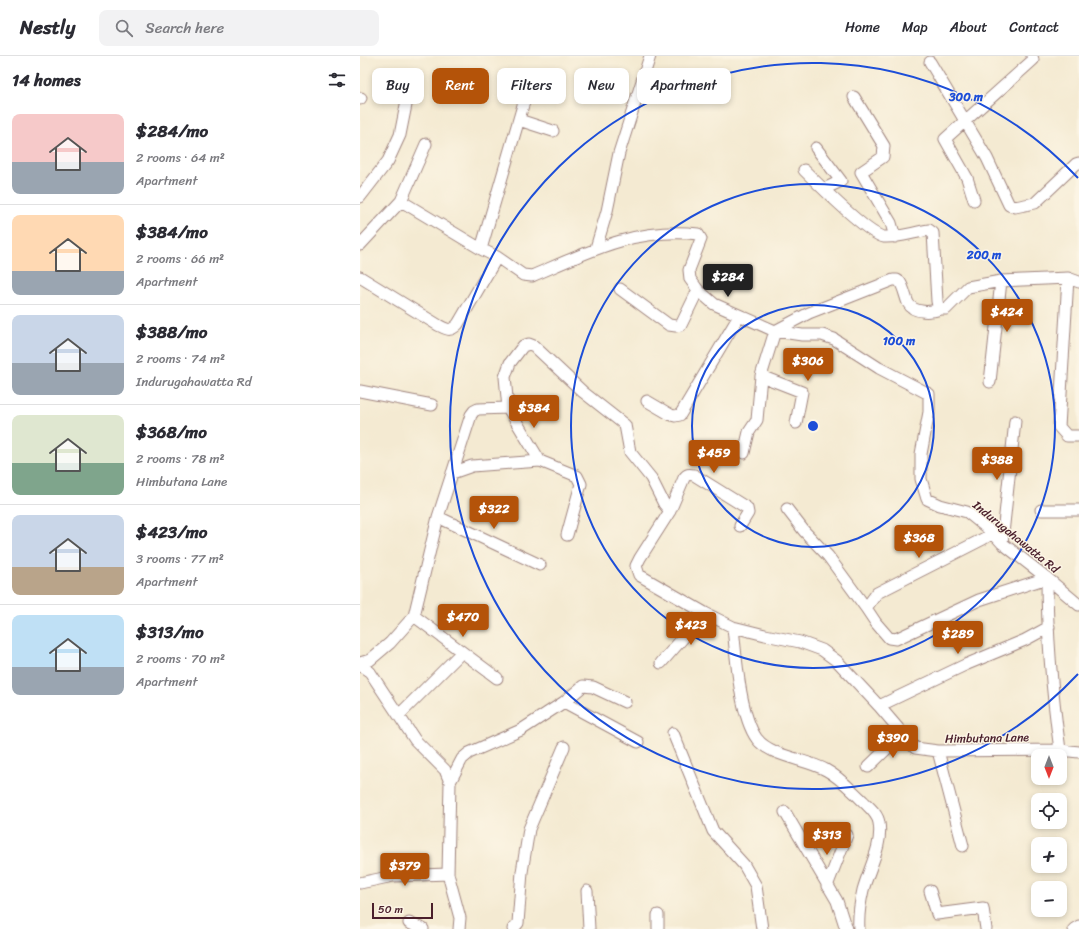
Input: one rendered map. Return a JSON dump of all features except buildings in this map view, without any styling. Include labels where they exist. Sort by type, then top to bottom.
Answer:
[{"type":"street","points":[[596,248],[607,211],[619,154],[650,56]]},
{"type":"street","points":[[974,200],[966,178],[945,139],[1033,60],[1032,56]]},
{"type":"street","points":[[930,62],[987,158],[1009,205],[1016,207],[1035,203],[1076,164],[1079,163]]},
{"type":"street","points":[[854,97],[884,146],[883,157],[861,172],[891,223],[895,237]]},
{"type":"street","points":[[481,249],[523,104]]},
{"type":"street","points":[[360,197],[388,161],[400,135],[406,105]]},
{"type":"street","points":[[519,120],[553,131]]},
{"type":"street","points":[[360,245],[401,201],[426,144]]},
{"type":"street","points":[[816,148],[841,181],[824,189]]},
{"type":"street","points":[[804,170],[870,231],[882,237],[895,237],[930,230],[934,233],[937,301],[938,306],[941,309]]},
{"type":"street","points":[[401,201],[497,257],[523,275],[532,276],[596,248],[632,237],[666,232],[698,234],[700,239],[689,270],[690,279],[698,290],[714,304],[775,331]]},
{"type":"street","points":[[360,277],[447,330],[453,329],[458,324],[497,257]]},
{"type":"street","points":[[1068,278],[1059,427],[1067,436],[1079,436]]},
{"type":"street","points":[[744,453],[749,432],[757,420],[761,376],[775,331],[809,313],[893,280],[900,282],[911,308],[932,312],[946,309],[968,287],[1001,281],[1068,278],[1079,282]]},
{"type":"street","points":[[990,382],[1001,281]]},
{"type":"street","points":[[620,289],[668,325],[676,326],[681,324],[698,290]]},
{"type":"street","points":[[647,401],[671,415],[680,415],[739,316]]},
{"type":"street","name":"Indurugahawatta Rd","points":[[775,331],[802,335],[822,335],[834,339],[879,368],[928,394],[929,412],[921,454],[921,479],[926,499],[967,512],[993,532],[1002,543],[1079,605]]},
{"type":"street","points":[[540,461],[508,408],[505,377],[510,363],[522,346],[529,344],[534,346],[584,392],[625,425],[630,452],[651,478],[670,511]]},
{"type":"street","points":[[761,376],[802,392],[796,423]]},
{"type":"street","points":[[360,391],[432,405]]},
{"type":"street","points":[[450,782],[444,770],[415,740],[370,672],[360,664],[370,660],[390,643],[414,616],[438,517],[471,415],[474,411],[486,408],[508,408]]},
{"type":"street","points":[[1002,543],[1015,421]]},
{"type":"street","points":[[452,473],[472,466],[540,461],[577,476],[582,484],[567,535]]},
{"type":"street","points":[[670,511],[684,478],[686,475],[690,474],[747,508],[748,513],[740,526]]},
{"type":"street","points":[[787,508],[804,531],[828,556],[876,623],[889,638],[896,639],[979,600],[1047,578],[1053,702],[1060,749]]},
{"type":"street","points":[[1041,510],[1079,510]]},
{"type":"street","name":"Himbutana Lane","points":[[670,511],[636,566],[639,575],[705,613],[733,627],[800,642],[822,650],[837,661],[879,706],[915,748],[938,751],[1031,750]]},
{"type":"street","points":[[438,517],[540,565]]},
{"type":"street","points":[[866,608],[877,593],[983,540],[993,532]]},
{"type":"street","points":[[660,663],[705,613]]},
{"type":"street","points":[[414,616],[497,678]]},
{"type":"street","points":[[733,627],[741,691],[750,726],[758,739],[767,748],[825,769],[840,779],[874,813],[879,821],[880,837],[863,890],[858,918],[859,929]]},
{"type":"street","points":[[879,706],[965,665],[1025,640],[1049,627]]},
{"type":"street","points":[[399,715],[462,652]]},
{"type":"street","points":[[459,929],[460,918],[448,874],[450,782],[462,759],[469,753],[521,730],[564,702],[583,686],[593,687],[625,702]]},
{"type":"street","points":[[564,702],[638,742]]},
{"type":"street","points":[[673,733],[714,831],[744,866],[756,886],[762,929]]},
{"type":"street","points":[[868,767],[902,734]]},
{"type":"street","points":[[513,929],[518,923],[522,872],[529,829],[564,747]]},
{"type":"street","points":[[938,751],[963,846]]},
{"type":"street","name":"Himbutana Lane","points":[[1067,751],[1079,752]]},
{"type":"street","points":[[785,812],[827,886],[838,901],[846,929]]},
{"type":"street","points":[[827,886],[847,835]]},
{"type":"street","points":[[360,883],[393,876],[448,874]]},
{"type":"street","points":[[587,891],[589,929]]},
{"type":"street","points":[[930,891],[937,914],[983,908],[986,929]]},
{"type":"street","points":[[658,915],[658,929]]},
{"type":"street","points":[[409,923],[423,929]]},
{"type":"street","points":[[1074,929],[1079,926]]}]
